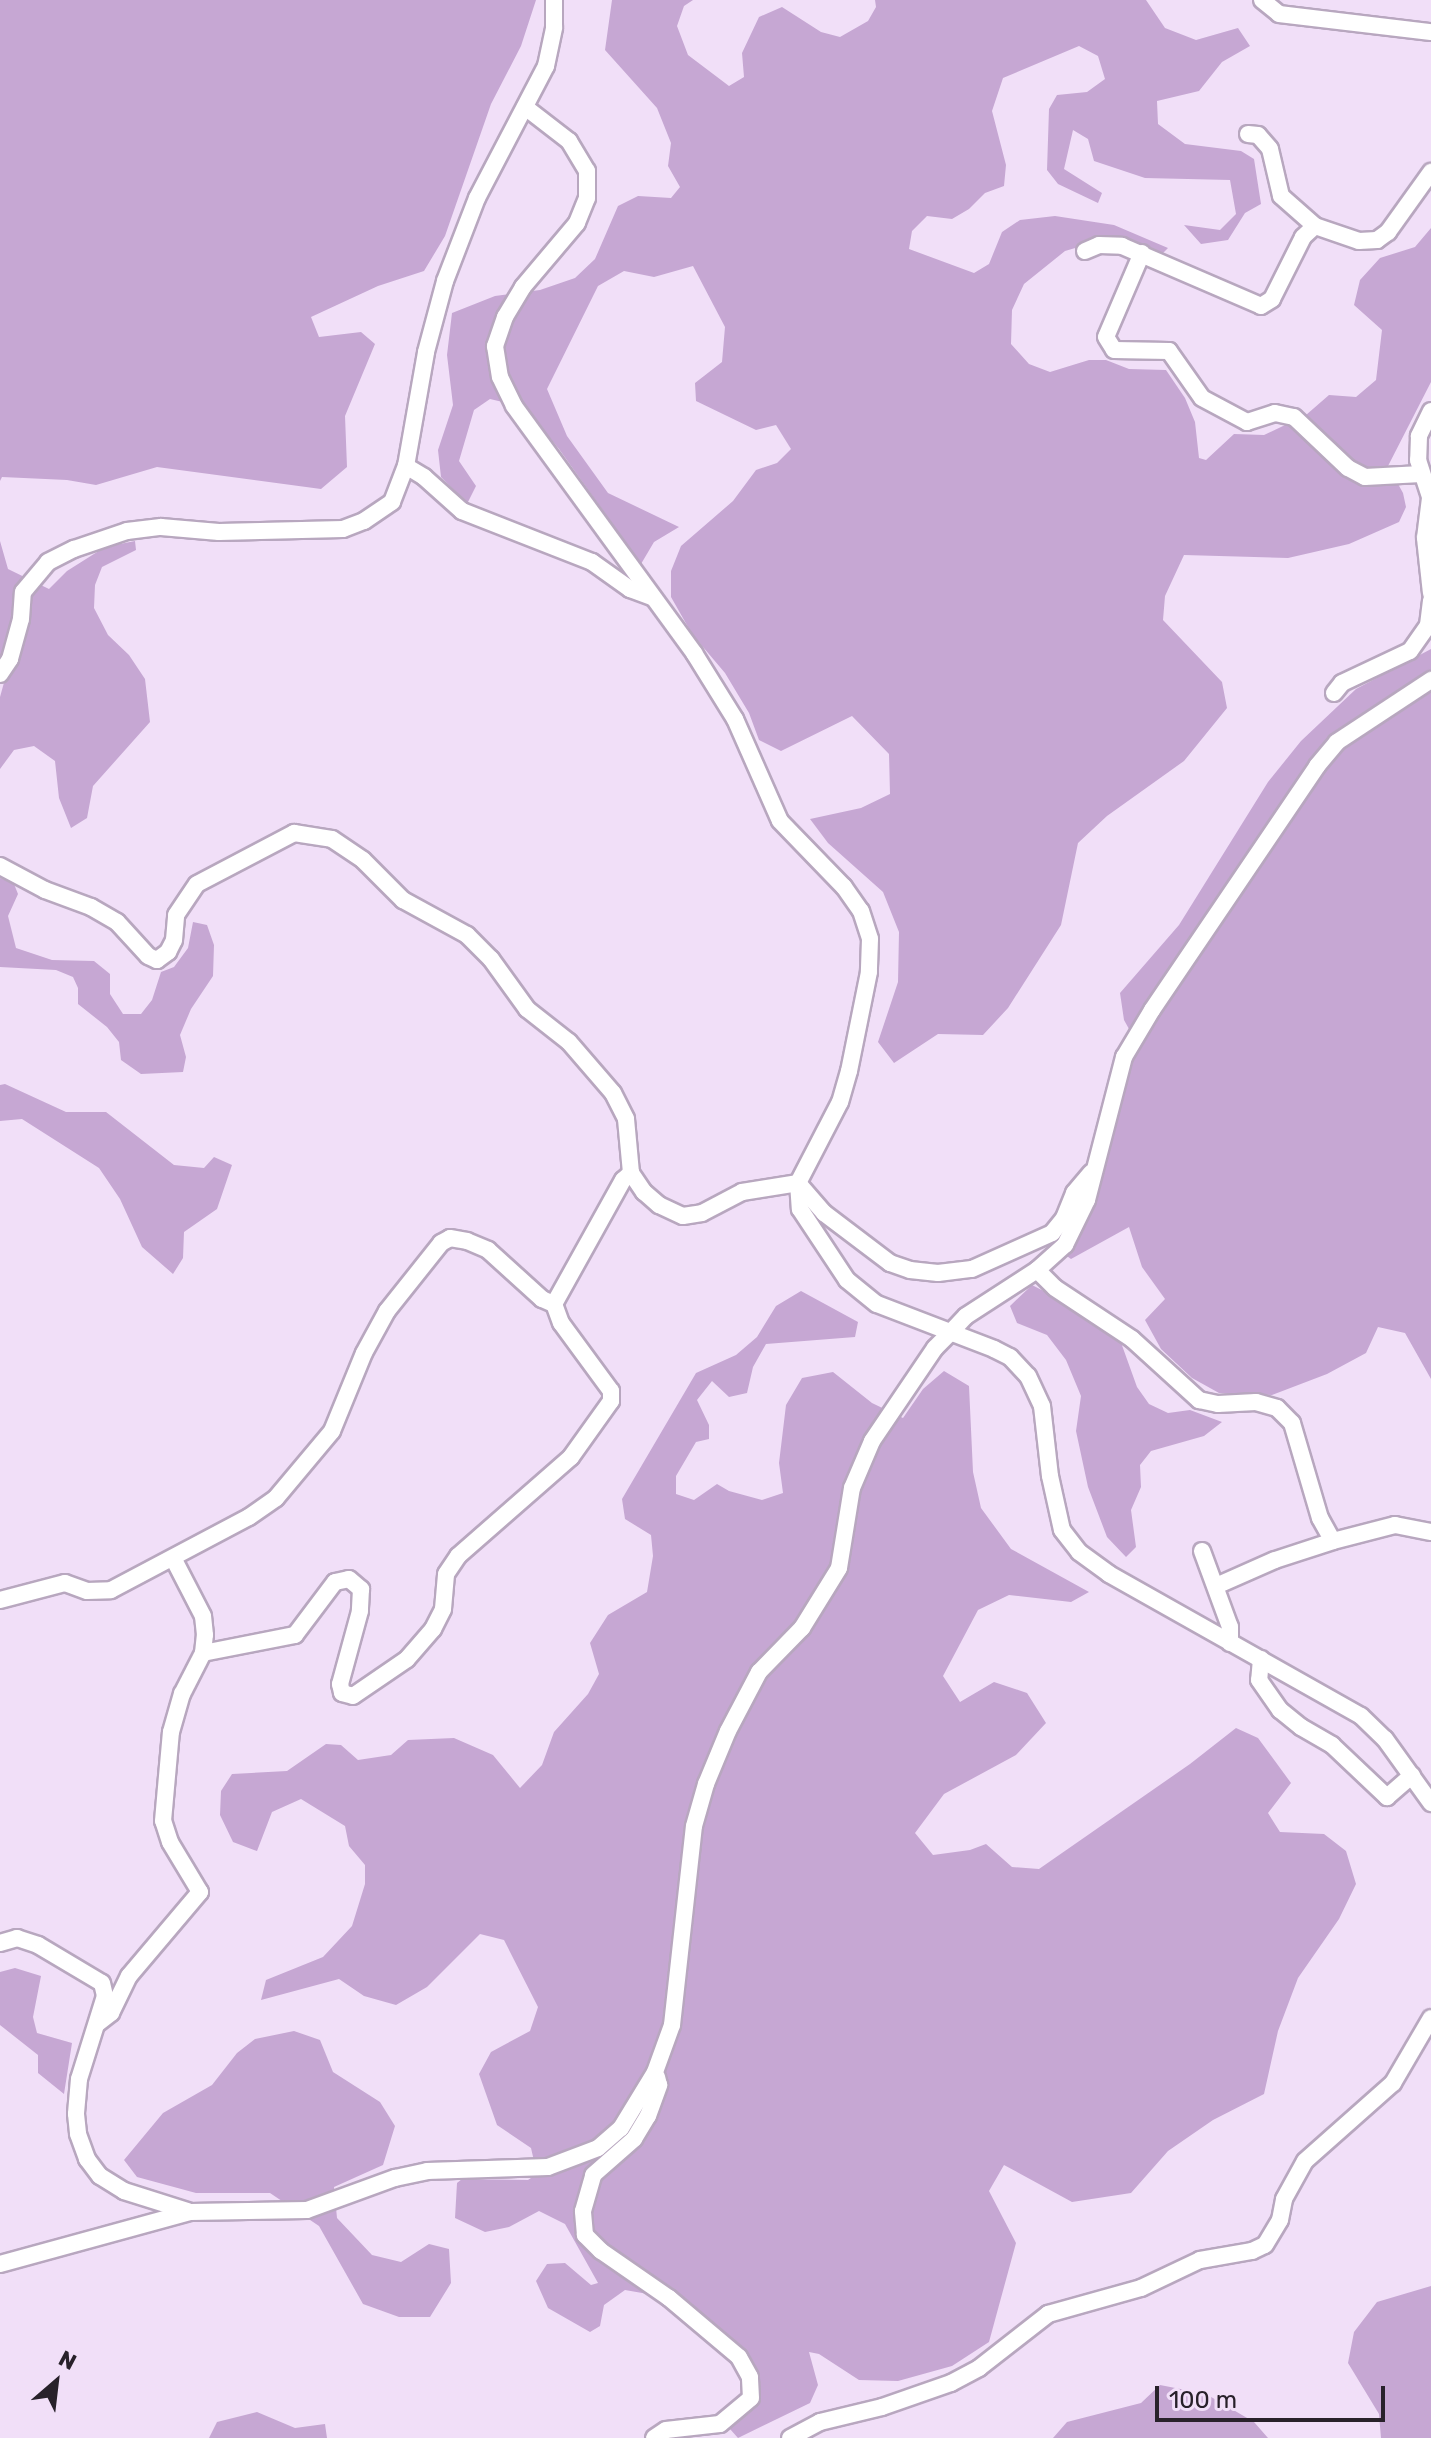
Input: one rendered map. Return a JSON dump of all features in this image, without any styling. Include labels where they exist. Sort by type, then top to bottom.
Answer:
[{"type":"street","points":[[0,674],[10,659],[21,619],[23,592],[48,562],[127,531],[161,527],[219,532],[343,529],[364,521],[392,502],[406,466],[426,352],[445,281],[477,198],[546,66],[554,27],[554,0]]},
{"type":"street","points":[[1262,0],[1265,6],[1279,14],[1431,32]]},
{"type":"street","points":[[525,107],[569,141],[587,171],[587,198],[577,223],[523,287],[505,317],[495,346],[500,377],[514,406],[694,653],[735,719],[780,821],[844,887],[861,911],[870,939],[869,972],[846,1082],[840,1102],[798,1183],[800,1209],[847,1280],[877,1304],[1010,1357],[1028,1376],[1042,1406],[1050,1476],[1062,1530],[1079,1552],[1109,1574],[1361,1716],[1385,1739],[1431,1803]]},
{"type":"street","points":[[1248,134],[1258,135],[1270,149],[1281,196],[1315,226],[1359,241],[1377,240],[1388,232],[1431,172]]},
{"type":"street","points":[[1085,251],[1099,245],[1122,246],[1261,306],[1272,299],[1303,237],[1315,226]]},
{"type":"street","points":[[1142,253],[1106,337],[1114,350],[1169,351],[1202,398],[1247,422],[1275,413],[1294,417],[1348,468],[1365,477],[1421,474]]},
{"type":"street","points":[[1431,411],[1419,436],[1421,474],[1430,498],[1425,538],[1431,593]]},
{"type":"street","points":[[406,466],[424,477],[462,511],[592,562],[630,589],[652,597]]},
{"type":"street","points":[[1334,693],[1342,683],[1410,651],[1428,625],[1431,600]]},
{"type":"street","points":[[0,2264],[190,2212],[307,2210],[395,2178],[427,2171],[514,2170],[571,2161],[598,2148],[621,2128],[655,2072],[672,2025],[694,1826],[706,1784],[728,1731],[759,1672],[802,1628],[839,1568],[852,1488],[868,1450],[935,1348],[966,1316],[1037,1270],[1065,1245],[1078,1224],[1124,1057],[1317,766],[1337,742],[1431,680]]},
{"type":"street","points":[[0,866],[117,922],[157,960],[168,952],[174,940],[176,915],[197,884],[294,833],[332,839],[363,860],[403,900],[467,935],[491,959],[527,1009],[569,1042],[613,1093],[626,1119],[631,1173],[644,1192],[659,1205],[683,1216],[702,1213],[742,1192],[798,1183]]},
{"type":"street","points":[[798,1183],[824,1213],[890,1263],[910,1270],[938,1273],[972,1269],[1052,1233],[1064,1218],[1074,1193],[1094,1169]]},
{"type":"street","points":[[554,1304],[623,1180],[631,1173]]},
{"type":"street","points":[[0,1600],[42,1586],[65,1583],[87,1591],[111,1590],[276,1498],[332,1431],[364,1353],[387,1311],[441,1243],[450,1238],[488,1250],[542,1299],[554,1304],[561,1323],[611,1391],[611,1401],[587,1439],[571,1457],[458,1556],[446,1574],[446,1596],[438,1619],[407,1659],[353,1696],[342,1693],[340,1684],[360,1611],[361,1589],[349,1579],[335,1582],[295,1635],[203,1653]]},
{"type":"street","points":[[1037,1270],[1055,1288],[1132,1339],[1199,1400],[1218,1404],[1256,1402],[1277,1408],[1292,1423],[1320,1518],[1333,1541]]},
{"type":"street","points":[[1216,1586],[1275,1560],[1395,1525],[1431,1532]]},
{"type":"street","points":[[1202,1551],[1230,1627],[1230,1643]]},
{"type":"street","points":[[97,2024],[111,2013],[129,1976],[200,1892],[170,1842],[163,1821],[171,1732],[182,1694],[203,1653],[203,1616],[173,1558]]},
{"type":"street","points":[[1261,1659],[1259,1680],[1280,1710],[1332,1745],[1387,1797],[1412,1775]]},
{"type":"street","points":[[0,1943],[17,1938],[38,1945],[102,1983],[105,1996],[79,2079],[76,2114],[78,2134],[87,2159],[100,2176],[124,2191],[190,2212]]},
{"type":"street","points":[[790,2438],[820,2422],[882,2407],[951,2383],[979,2368],[1048,2314],[1141,2288],[1200,2260],[1252,2251],[1265,2245],[1305,2161],[1393,2083],[1431,2018]]},
{"type":"street","points":[[655,2072],[659,2085],[634,2139],[593,2175],[583,2211],[585,2235],[601,2251],[669,2298],[739,2357],[750,2377],[751,2398],[720,2424],[666,2430],[656,2438]]},
{"type":"shaded area","points":[[0,0],[536,0],[521,46],[491,104],[445,236],[424,271],[378,286],[311,317],[319,337],[361,332],[375,344],[345,416],[347,467],[321,489],[157,467],[96,485],[67,480],[2,477],[0,481]]},
{"type":"shaded area","points":[[612,0],[693,0],[684,6],[677,26],[688,55],[729,86],[744,77],[742,53],[759,17],[782,7],[821,32],[840,37],[868,21],[876,7],[875,0],[1146,0],[1165,28],[1196,40],[1238,28],[1250,46],[1222,62],[1199,91],[1157,101],[1158,124],[1185,144],[1241,151],[1254,159],[1261,204],[1245,213],[1228,240],[1201,244],[1184,225],[1220,230],[1236,214],[1230,180],[1145,178],[1094,161],[1088,139],[1073,130],[1064,169],[1102,193],[1098,203],[1058,184],[1047,170],[1049,109],[1057,95],[1087,92],[1105,79],[1098,56],[1079,46],[1003,78],[992,111],[1006,165],[1004,186],[985,193],[969,209],[952,219],[927,216],[912,231],[909,249],[974,273],[989,264],[1002,232],[1020,220],[1055,216],[1114,225],[1168,248],[1161,255],[1099,241],[1065,251],[1024,284],[1012,310],[1011,344],[1029,364],[1050,372],[1089,360],[1106,360],[1129,369],[1166,370],[1185,398],[1195,422],[1199,458],[1206,460],[1234,434],[1264,435],[1306,415],[1329,395],[1356,397],[1376,380],[1382,330],[1354,305],[1360,280],[1380,258],[1415,247],[1431,228],[1431,382],[1388,466],[1403,493],[1406,507],[1399,522],[1349,544],[1288,558],[1184,555],[1165,596],[1163,620],[1222,682],[1227,708],[1184,761],[1107,816],[1078,843],[1061,925],[1008,1008],[983,1035],[938,1034],[894,1063],[878,1042],[898,982],[899,932],[883,892],[828,843],[810,819],[861,808],[890,794],[889,754],[852,716],[781,751],[759,740],[749,713],[725,673],[692,634],[671,597],[671,571],[681,546],[733,501],[756,470],[777,463],[791,449],[776,425],[756,430],[696,401],[695,383],[722,362],[725,327],[693,266],[654,277],[624,271],[598,286],[547,389],[567,436],[608,493],[679,527],[654,542],[641,564],[559,449],[524,407],[490,399],[474,410],[459,461],[476,486],[467,504],[441,477],[438,450],[453,405],[447,355],[452,313],[495,296],[540,290],[575,278],[595,259],[618,206],[638,196],[671,198],[680,187],[668,166],[671,143],[657,108],[605,50]]},
{"type":"shaded area","points":[[0,541],[8,569],[49,589],[67,571],[105,547],[135,541],[136,550],[102,567],[95,585],[94,608],[108,635],[129,655],[145,679],[150,722],[93,786],[87,818],[71,828],[59,798],[55,761],[34,746],[14,750],[0,769],[0,697],[5,679],[0,675]]},
{"type":"shaded area","points":[[1431,649],[1431,1379],[1405,1333],[1378,1327],[1366,1353],[1327,1374],[1272,1395],[1219,1393],[1192,1378],[1161,1349],[1145,1320],[1165,1299],[1142,1267],[1129,1227],[1071,1259],[1064,1254],[1087,1220],[1120,1091],[1139,1047],[1124,1020],[1120,993],[1179,925],[1268,782],[1301,741],[1356,689]]},
{"type":"shaded area","points":[[0,878],[14,884],[18,894],[8,916],[16,948],[52,960],[94,961],[110,974],[110,994],[123,1014],[141,1014],[152,1000],[161,972],[174,967],[188,948],[193,922],[207,925],[214,945],[213,976],[191,1009],[180,1035],[186,1057],[183,1072],[141,1074],[121,1060],[119,1042],[107,1027],[78,1004],[78,988],[73,977],[56,970],[0,967]]},
{"type":"shaded area","points":[[5,1084],[66,1112],[106,1112],[174,1165],[204,1168],[214,1157],[232,1165],[217,1209],[184,1232],[183,1258],[173,1274],[142,1247],[120,1199],[99,1168],[22,1119],[0,1121],[0,1085]]},
{"type":"shaded area","points":[[1032,1285],[1092,1316],[1119,1337],[1137,1387],[1149,1404],[1168,1413],[1190,1410],[1222,1422],[1204,1436],[1151,1451],[1140,1465],[1141,1487],[1131,1510],[1136,1547],[1126,1557],[1107,1537],[1088,1487],[1076,1431],[1081,1396],[1066,1360],[1047,1335],[1017,1323],[1010,1306]]},
{"type":"shaded area","points":[[801,1291],[858,1322],[855,1337],[766,1344],[753,1367],[747,1393],[729,1397],[712,1381],[697,1400],[709,1425],[709,1439],[696,1442],[676,1476],[676,1494],[694,1500],[717,1484],[729,1491],[762,1500],[783,1493],[779,1463],[786,1405],[802,1378],[833,1372],[872,1403],[903,1418],[923,1389],[944,1371],[969,1386],[973,1472],[981,1508],[1011,1549],[1089,1592],[1071,1602],[1009,1595],[978,1610],[943,1676],[960,1702],[994,1682],[1027,1693],[1046,1723],[1016,1755],[944,1794],[915,1833],[933,1855],[970,1850],[986,1844],[1012,1867],[1039,1869],[1190,1764],[1236,1728],[1258,1738],[1291,1783],[1268,1813],[1280,1832],[1324,1834],[1346,1851],[1356,1884],[1339,1919],[1298,1978],[1278,2031],[1264,2094],[1213,2120],[1168,2151],[1131,2193],[1072,2202],[1004,2165],[989,2191],[1016,2243],[989,2342],[952,2366],[898,2381],[859,2380],[819,2354],[809,2352],[818,2385],[810,2403],[738,2438],[730,2429],[755,2395],[756,2369],[719,2330],[682,2300],[625,2290],[604,2305],[600,2326],[590,2332],[548,2308],[536,2281],[547,2264],[565,2263],[591,2285],[598,2283],[565,2224],[539,2211],[509,2227],[485,2232],[455,2218],[457,2183],[462,2179],[528,2180],[537,2174],[531,2148],[497,2125],[479,2074],[491,2052],[530,2031],[538,2007],[504,1940],[480,1934],[427,1987],[396,2005],[364,1996],[339,1979],[261,2000],[266,1980],[323,1957],[352,1926],[365,1884],[365,1865],[349,1846],[345,1826],[301,1799],[272,1812],[257,1851],[233,1842],[220,1815],[221,1791],[232,1774],[287,1771],[326,1744],[341,1745],[358,1760],[391,1755],[408,1740],[454,1738],[493,1755],[520,1788],[542,1765],[554,1732],[588,1694],[599,1674],[590,1643],[608,1615],[647,1592],[653,1556],[651,1535],[625,1519],[622,1499],[696,1373],[736,1355],[757,1337],[776,1306]]},
{"type":"shaded area","points":[[15,1968],[41,1976],[33,2017],[37,2033],[72,2043],[64,2094],[38,2073],[38,2055],[0,2025],[0,1972]]},
{"type":"shaded area","points":[[294,2031],[320,2040],[333,2072],[380,2102],[395,2126],[383,2165],[334,2187],[337,2218],[372,2255],[401,2262],[429,2244],[449,2249],[451,2283],[430,2317],[399,2317],[363,2304],[319,2226],[270,2193],[196,2193],[137,2177],[124,2160],[163,2113],[212,2085],[237,2053],[255,2039]]},
{"type":"shaded area","points":[[1431,2286],[1431,2438],[1381,2438],[1379,2414],[1348,2363],[1354,2332],[1377,2302]]},
{"type":"shaded area","points":[[1160,2385],[1206,2394],[1254,2422],[1268,2438],[1053,2438],[1067,2422],[1141,2403]]},
{"type":"shaded area","points":[[257,2412],[295,2428],[325,2424],[327,2438],[209,2438],[217,2422]]}]
